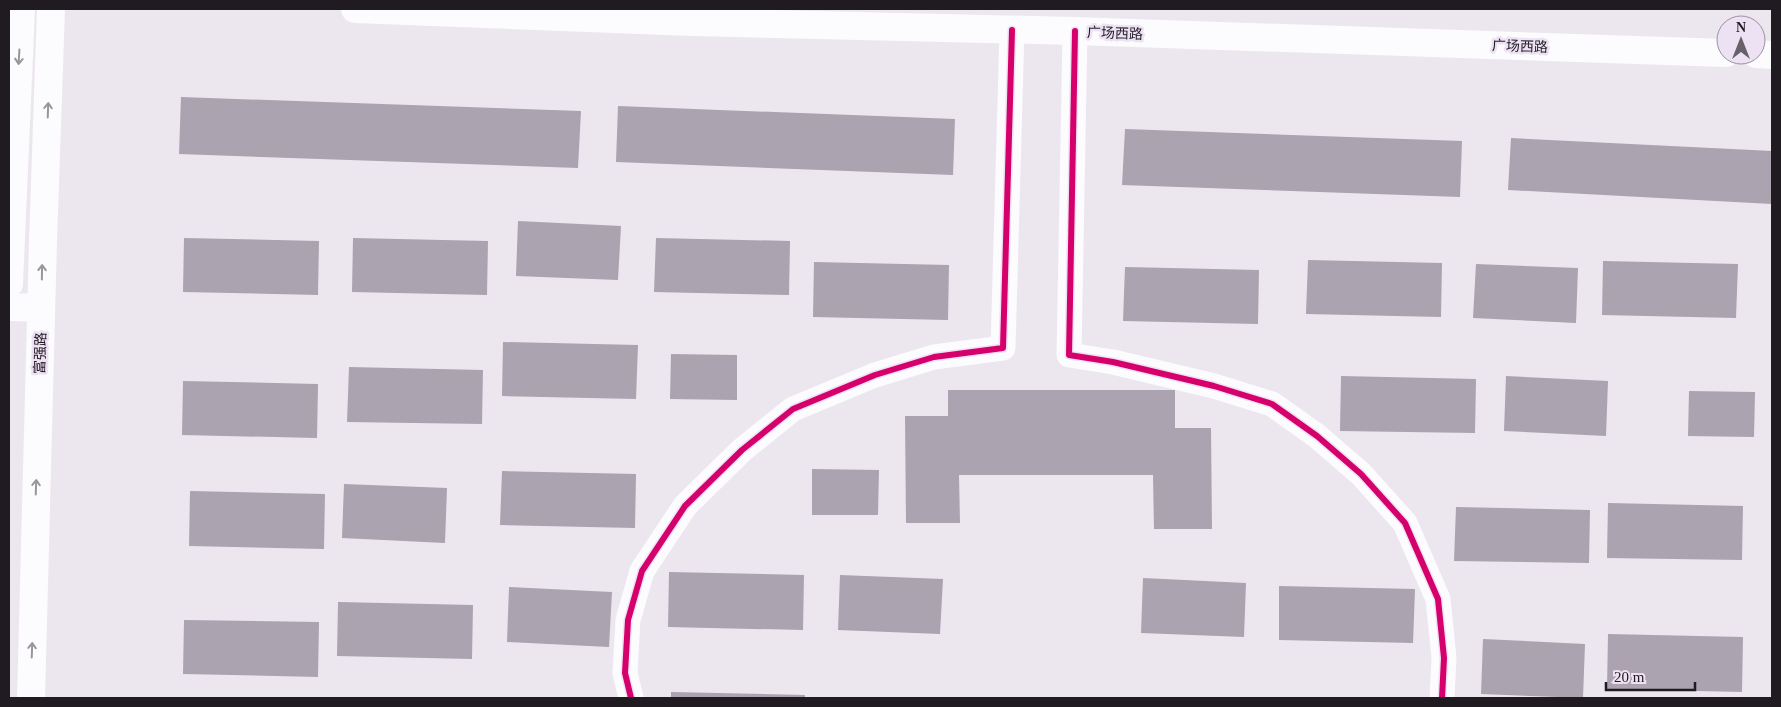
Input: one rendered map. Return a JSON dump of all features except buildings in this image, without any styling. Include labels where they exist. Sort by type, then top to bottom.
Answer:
[{"type":"main road","points":[[9,284],[22,9]]},
{"type":"main road","name":"富强路","points":[[31,698],[51,9]]},
{"type":"main road","name":"广场西路","points":[[355,9],[692,15],[1012,30],[1716,53]]},
{"type":"main road","points":[[9,306],[41,308]]},
{"type":"street","points":[[631,698],[626,673],[628,620],[642,571],[685,506],[742,450],[793,409],[874,376],[934,357],[1003,348],[1012,30]]},
{"type":"street","points":[[1075,31],[1069,355],[1113,362],[1214,386],[1272,404],[1318,436],[1361,474],[1405,523],[1438,599],[1444,658],[1442,698]]},
{"type":"cycle path","points":[[631,698],[625,673],[628,620],[642,571],[685,506],[742,450],[793,409],[875,375],[934,357],[1003,348],[1012,30]]},
{"type":"cycle path","points":[[1075,31],[1069,355],[1113,362],[1214,386],[1272,404],[1317,436],[1361,474],[1405,523],[1438,599],[1444,658],[1442,698]]}]
